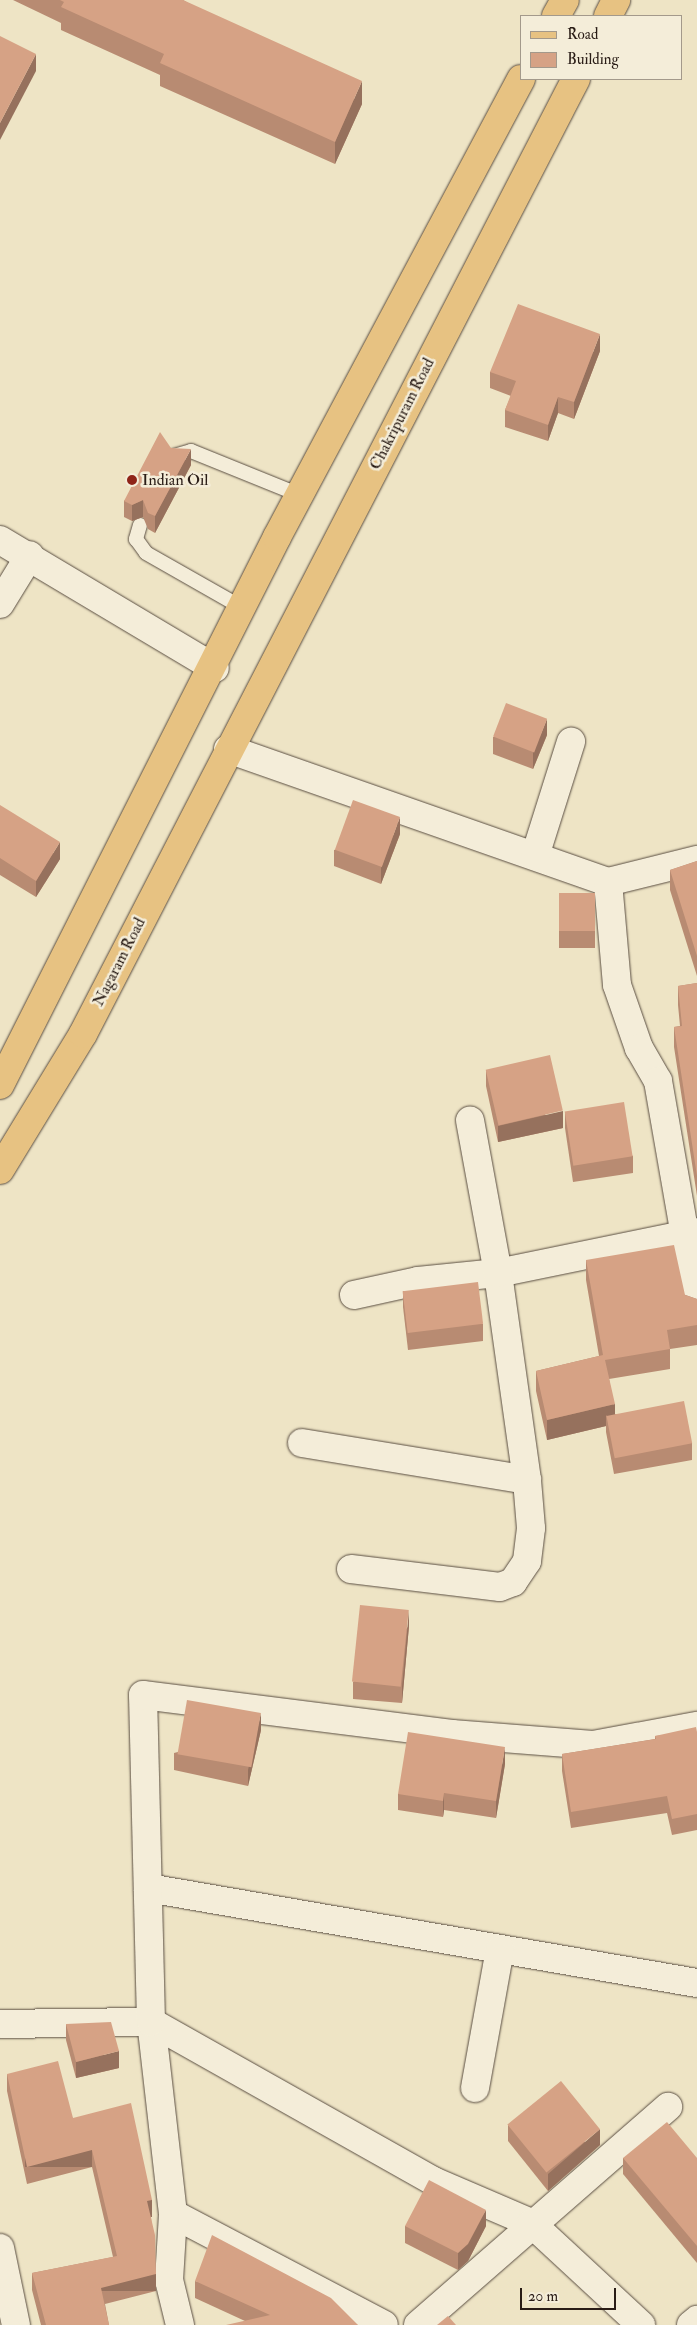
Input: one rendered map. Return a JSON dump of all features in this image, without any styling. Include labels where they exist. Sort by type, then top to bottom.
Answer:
[{"type":"main road","points":[[557,15],[565,0]]},
{"type":"main road","points":[[608,15],[616,0]]},
{"type":"main road","points":[[0,1084],[163,758],[215,668],[300,495],[520,80]]},
{"type":"main road","name":"Chakripuram Road","points":[[228,749],[575,80]]},
{"type":"main road","name":"Nagaram Road","points":[[0,1170],[83,1034],[228,749]]},
{"type":"street","points":[[0,540],[30,555],[215,668]]},
{"type":"street","points":[[0,604],[30,555]]},
{"type":"street","points":[[535,856],[571,742]]},
{"type":"street","points":[[228,749],[608,882],[697,860]]},
{"type":"street","points":[[608,882],[617,985],[638,1048],[658,1080],[692,1233],[697,1305]]},
{"type":"street","points":[[351,1569],[500,1588],[513,1582],[527,1561],[531,1528],[527,1480],[498,1273],[470,1121]]},
{"type":"street","points":[[354,1295],[418,1281],[498,1273],[692,1233]]},
{"type":"street","points":[[302,1442],[527,1480]]},
{"type":"street","points":[[180,2325],[169,2280],[172,2214],[151,2022],[144,1695],[452,1734],[593,1745],[697,1726]]},
{"type":"street","points":[[148,1888],[697,1983]]},
{"type":"street","points":[[475,2088],[500,1949]]},
{"type":"street","points":[[0,2024],[151,2022],[433,2180],[531,2223],[641,2325]]},
{"type":"street","points":[[418,2325],[531,2223],[668,2107]]},
{"type":"street","points":[[172,2214],[384,2325]]},
{"type":"street","points":[[0,2248],[16,2325]]},
{"type":"street","points":[[691,2325],[697,2320]]},
{"type":"lane","points":[[174,456],[191,451],[300,495]]},
{"type":"lane","points":[[140,525],[136,539],[146,553],[243,608]]},
{"type":"building","points":[[60,0],[183,0],[362,81],[335,142],[160,63],[164,54],[61,7],[64,2]]},
{"type":"building","points":[[0,36],[36,54],[0,123]]},
{"type":"building","points":[[518,304],[600,334],[574,402],[558,397],[548,425],[505,410],[516,381],[490,372]]},
{"type":"building","points":[[160,432],[171,448],[191,449],[155,516],[148,513],[143,500],[132,505],[124,501]]},
{"type":"building","points":[[506,703],[547,719],[534,752],[493,737]]},
{"type":"building","points":[[353,800],[400,817],[382,867],[335,850]]},
{"type":"building","points":[[0,805],[60,842],[36,881],[0,858]]},
{"type":"building","points":[[697,861],[697,956],[670,870]]},
{"type":"building","points":[[559,893],[595,893],[595,931],[559,931]]},
{"type":"building","points":[[697,983],[697,1176],[674,1027],[682,1026],[678,986]]},
{"type":"building","points":[[550,1055],[563,1111],[499,1125],[486,1070]]},
{"type":"building","points":[[624,1102],[633,1156],[573,1166],[565,1111]]},
{"type":"building","points":[[674,1245],[685,1295],[697,1299],[697,1325],[667,1330],[670,1349],[605,1360],[615,1404],[547,1420],[536,1371],[603,1355],[586,1260]]},
{"type":"building","points":[[478,1282],[483,1324],[408,1333],[403,1291]]},
{"type":"building","points":[[684,1401],[692,1443],[615,1458],[606,1416]]},
{"type":"building","points":[[360,1605],[409,1610],[401,1687],[352,1682]]},
{"type":"building","points":[[187,1700],[261,1713],[251,1767],[177,1754]]},
{"type":"building","points":[[696,1727],[697,1814],[672,1819],[667,1796],[571,1812],[562,1754],[656,1739],[655,1736]]},
{"type":"building","points":[[408,1732],[505,1747],[496,1801],[444,1793],[443,1801],[398,1794]]},
{"type":"building","points":[[111,2022],[119,2051],[76,2062],[66,2024]]},
{"type":"building","points":[[58,2061],[73,2118],[131,2103],[152,2200],[147,2201],[155,2235],[156,2274],[101,2288],[109,2325],[46,2325],[32,2273],[117,2256],[92,2150],[27,2167],[7,2074]]},
{"type":"building","points":[[561,2081],[600,2129],[546,2173],[507,2124]]},
{"type":"building","points":[[667,2122],[697,2158],[697,2246],[623,2158]]},
{"type":"building","points":[[429,2180],[486,2210],[468,2244],[458,2253],[405,2226]]},
{"type":"building","points":[[212,2235],[331,2298],[358,2325],[226,2325],[270,2315],[195,2281]]},
{"type":"building","points":[[448,2316],[456,2325],[437,2325]]},
{"type":"place","name":"Indian Oil","points":[[132,480]]}]
